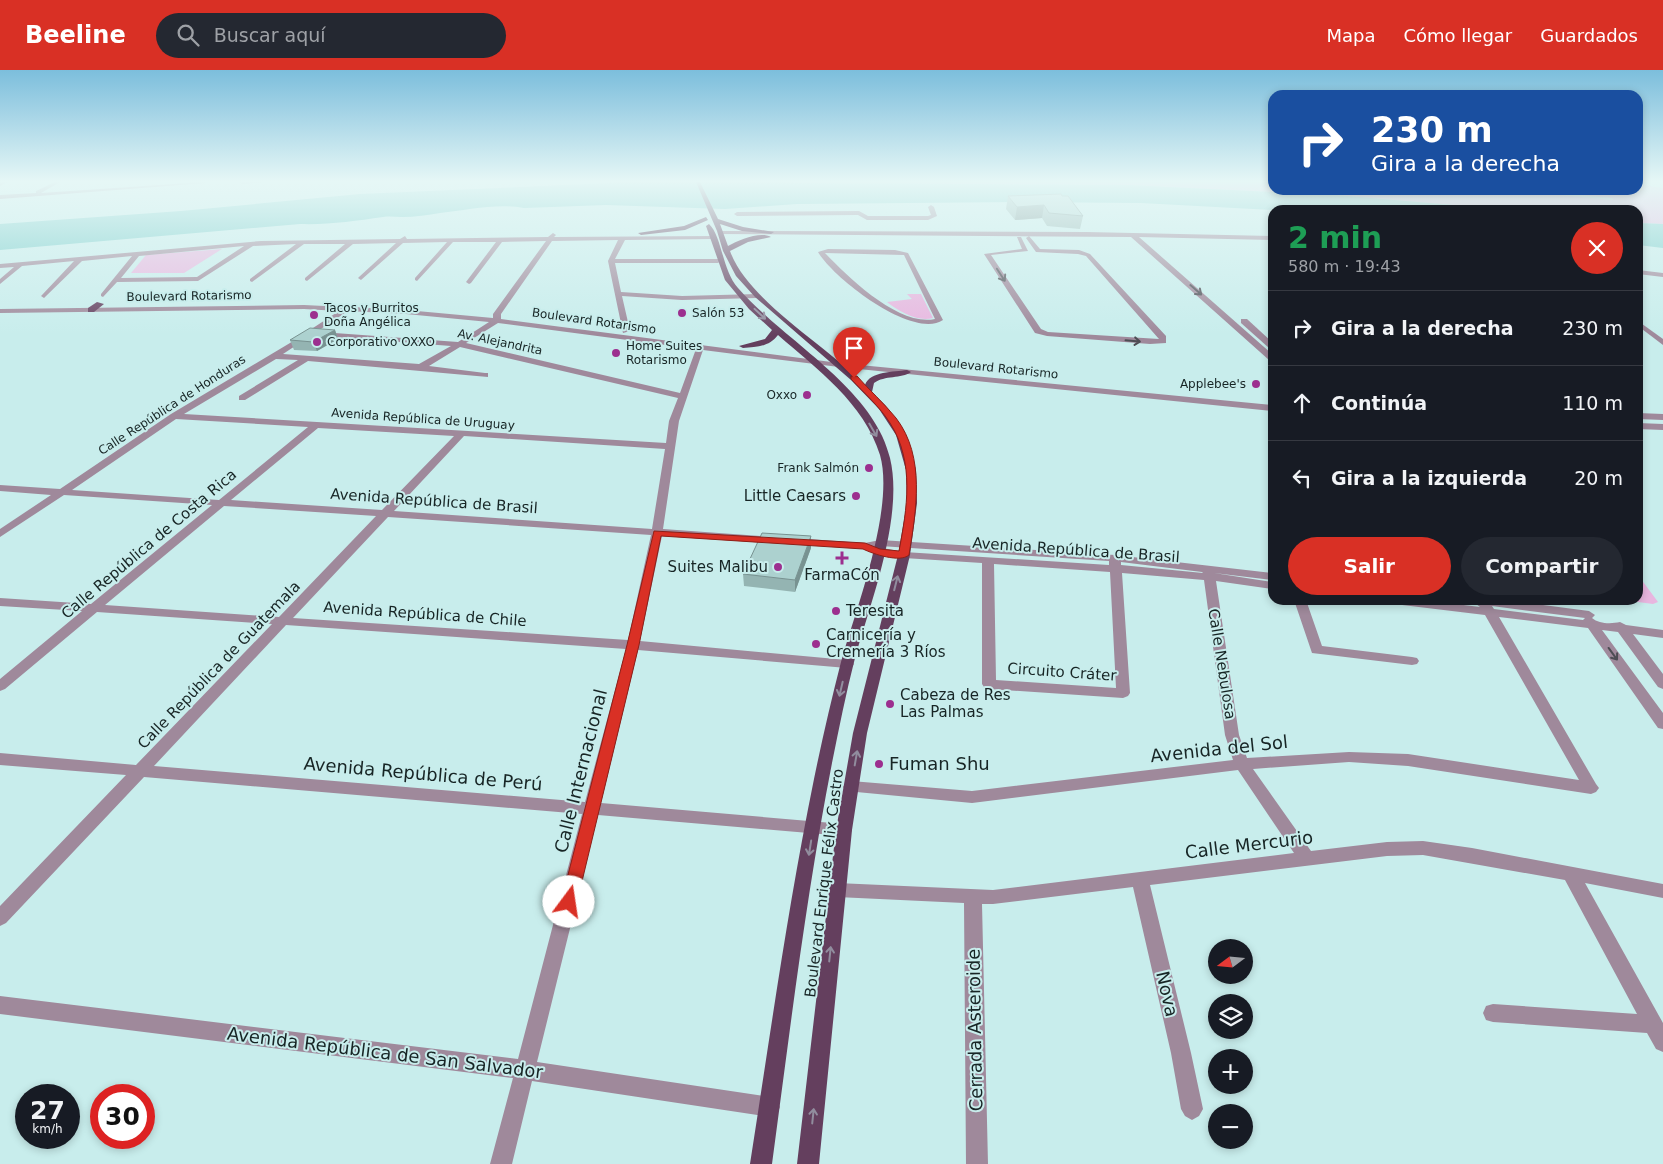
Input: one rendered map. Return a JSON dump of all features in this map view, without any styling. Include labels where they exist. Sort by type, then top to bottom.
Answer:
[{"type":"main road","name":"Boulevard Enrique Félix Castro","points":[[715,233],[722,256],[723,273],[742,298],[839,385],[856,404],[878,438],[885,456],[888,478],[878,548],[830,736],[813,828],[761,1164]]},
{"type":"main road","points":[[766,233],[772,234]]},
{"type":"main road","points":[[722,256],[734,244],[772,234]]},
{"type":"main road","name":"Boulevard Enrique Félix Castro","points":[[722,256],[757,296],[868,392],[893,420],[909,456],[912,503],[904,550],[873,674],[844,830],[808,1164]]},
{"type":"main road","points":[[91,310],[100,304]]},
{"type":"main road","points":[[743,346],[771,340],[775,336],[776,330]]},
{"type":"main road","points":[[868,392],[870,382],[877,377],[907,372]]},
{"type":"street","points":[[0,265],[254,242],[639,233]]},
{"type":"street","points":[[0,282],[22,263],[254,242],[502,239],[552,236],[623,237],[653,233]]},
{"type":"street","points":[[766,233],[872,241],[1141,237],[1215,296]]},
{"type":"street","points":[[772,234],[857,237],[872,241],[906,254],[939,319],[938,322],[918,320],[885,308],[852,283],[821,253],[828,251],[859,251],[872,241],[903,233]]},
{"type":"street","points":[[906,233],[1268,240]]},
{"type":"street","points":[[421,367],[459,344],[497,317],[552,236]]},
{"type":"street","points":[[623,237],[611,261],[626,331]]},
{"type":"street","points":[[857,237],[859,251]]},
{"type":"street","points":[[1141,237],[1268,354]]},
{"type":"street","points":[[1019,238],[1026,250],[987,254],[1038,331],[1047,334],[1150,342],[1164,341],[1088,255],[1079,252],[1038,251],[1029,238]]},
{"type":"street","points":[[361,278],[404,239]]},
{"type":"street","points":[[417,279],[452,239]]},
{"type":"street","points":[[469,282],[502,239]]},
{"type":"street","points":[[307,279],[352,241]]},
{"type":"street","points":[[115,280],[198,279],[254,242]]},
{"type":"street","points":[[252,280],[303,242]]},
{"type":"street","points":[[103,294],[137,254]]},
{"type":"street","points":[[611,261],[722,256]]},
{"type":"street","points":[[44,296],[80,258]]},
{"type":"street","points":[[1643,273],[1663,275]]},
{"type":"street","points":[[1643,277],[1663,280]]},
{"type":"street","points":[[617,294],[656,298],[742,298],[757,296]]},
{"type":"street","name":"Boulevard Rotarismo","points":[[0,306],[360,302],[436,307],[700,348],[1072,385],[1268,408]]},
{"type":"street","name":"Calle República de Honduras","points":[[0,534],[174,416],[360,302]]},
{"type":"street","name":"Boulevard Rotarismo","points":[[0,311],[348,308],[497,317],[743,346],[808,358],[907,372],[1268,400]]},
{"type":"street","points":[[1237,315],[1268,342]]},
{"type":"street","points":[[1643,318],[1663,333]]},
{"type":"street","points":[[1643,327],[1663,343]]},
{"type":"street","name":"Av. Alejandrita","points":[[311,333],[459,344],[682,396]]},
{"type":"street","name":"Calle Internacional","points":[[501,1164],[633,645],[657,533],[674,420],[700,348]]},
{"type":"street","points":[[274,356],[421,367],[485,374]]},
{"type":"street","points":[[242,398],[307,358]]},
{"type":"street","name":"Avenida República de Uruguay","points":[[174,416],[670,446]]},
{"type":"street","points":[[1643,416],[1663,417]]},
{"type":"street","name":"Calle República de Costa Rica","points":[[0,686],[317,424]]},
{"type":"street","points":[[1643,426],[1663,427]]},
{"type":"street","name":"Calle República de Guatemala","points":[[0,918],[461,434]]},
{"type":"street","name":"Avenida República de Brasil","points":[[0,488],[1115,563],[1208,573],[1268,576]]},
{"type":"street","name":"Avenida República de Brasil","points":[[904,550],[988,560],[1115,563]]},
{"type":"street","name":"Circuito Cráter","points":[[988,560],[990,684],[1123,693],[1115,563]]},
{"type":"street","name":"Avenida República de Brasil","points":[[1208,573],[1268,584]]},
{"type":"street","name":"Calle Nebulosa","points":[[1208,573],[1232,735],[1242,764],[1306,858]]},
{"type":"street","name":"Avenida República de Chile","points":[[0,602],[633,645],[847,664]]},
{"type":"street","points":[[1302,605],[1317,650],[1412,661]]},
{"type":"street","name":"Avenida del Sol","points":[[851,787],[972,797],[1242,764],[1331,757],[1408,760],[1591,788],[1484,605]]},
{"type":"street","points":[[1490,605],[1618,624],[1663,634]]},
{"type":"street","points":[[1588,619],[1663,724]]},
{"type":"street","points":[[1618,624],[1663,625]]},
{"type":"street","points":[[1618,624],[1663,684]]},
{"type":"street","name":"Avenida República de Perú","points":[[0,759],[844,830]]},
{"type":"street","name":"Calle Mercurio","points":[[837,890],[973,897],[1002,896],[1306,858],[1387,849],[1423,848],[1472,855],[1663,891]]},
{"type":"street","points":[[1571,874],[1663,1042]]},
{"type":"street","name":"Nova","points":[[1140,880],[1181,1053],[1192,1109]]},
{"type":"street","name":"Cerrada Asteroide","points":[[973,897],[977,1164]]},
{"type":"street","name":"Avenida República de San Salvador","points":[[0,1005],[526,1070],[770,1107]]},
{"type":"street","points":[[1493,1013],[1653,1024]]},
{"type":"shaded area","points":[[222,249],[184,273],[131,273],[146,255]]},
{"type":"shaded area","points":[[907,294],[921,294],[933,318],[921,319],[903,313],[887,302],[912,299]]},
{"type":"shaded area","points":[[1643,582],[1658,602],[1653,604],[1643,603]]},
{"type":"water","points":[[0,233],[196,233],[0,250]]},
{"type":"water","points":[[1643,233],[1663,233],[1663,248],[1643,246]]},
{"type":"building","points":[[310,328],[335,330],[313,342],[290,340]]},
{"type":"building","name":"Suites Malibu","points":[[762,533],[811,536],[795,580],[743,574]]},
{"type":"place","name":"Salón 53","points":[[682,313]]},
{"type":"place","name":"Tacos y Burritos Doña Angélica","points":[[314,315]]},
{"type":"place","name":"Corporativo OXXO","points":[[317,342]]},
{"type":"place","name":"Home Suites Rotarismo","points":[[616,353]]},
{"type":"place","name":"Applebee's","points":[[1256,384]]},
{"type":"place","name":"Oxxo","points":[[807,395]]},
{"type":"place","name":"Frank Salmón","points":[[869,468]]},
{"type":"place","name":"Little Caesars","points":[[856,496]]},
{"type":"place","name":"FarmaCón","points":[[842,558]]},
{"type":"place","name":"Suites Malibu","points":[[778,567]]},
{"type":"place","name":"Teresita","points":[[836,611]]},
{"type":"place","name":"Carnicería y Cremería 3 Ríos","points":[[816,644]]},
{"type":"place","name":"Cabeza de Res Las Palmas","points":[[890,704]]},
{"type":"place","name":"Fuman Shu","points":[[879,764]]},
{"type":"route","points":[[569,902],[633,645],[657,533],[865,546],[877,552],[904,555],[912,503],[909,456],[893,420],[854,378]]}]
